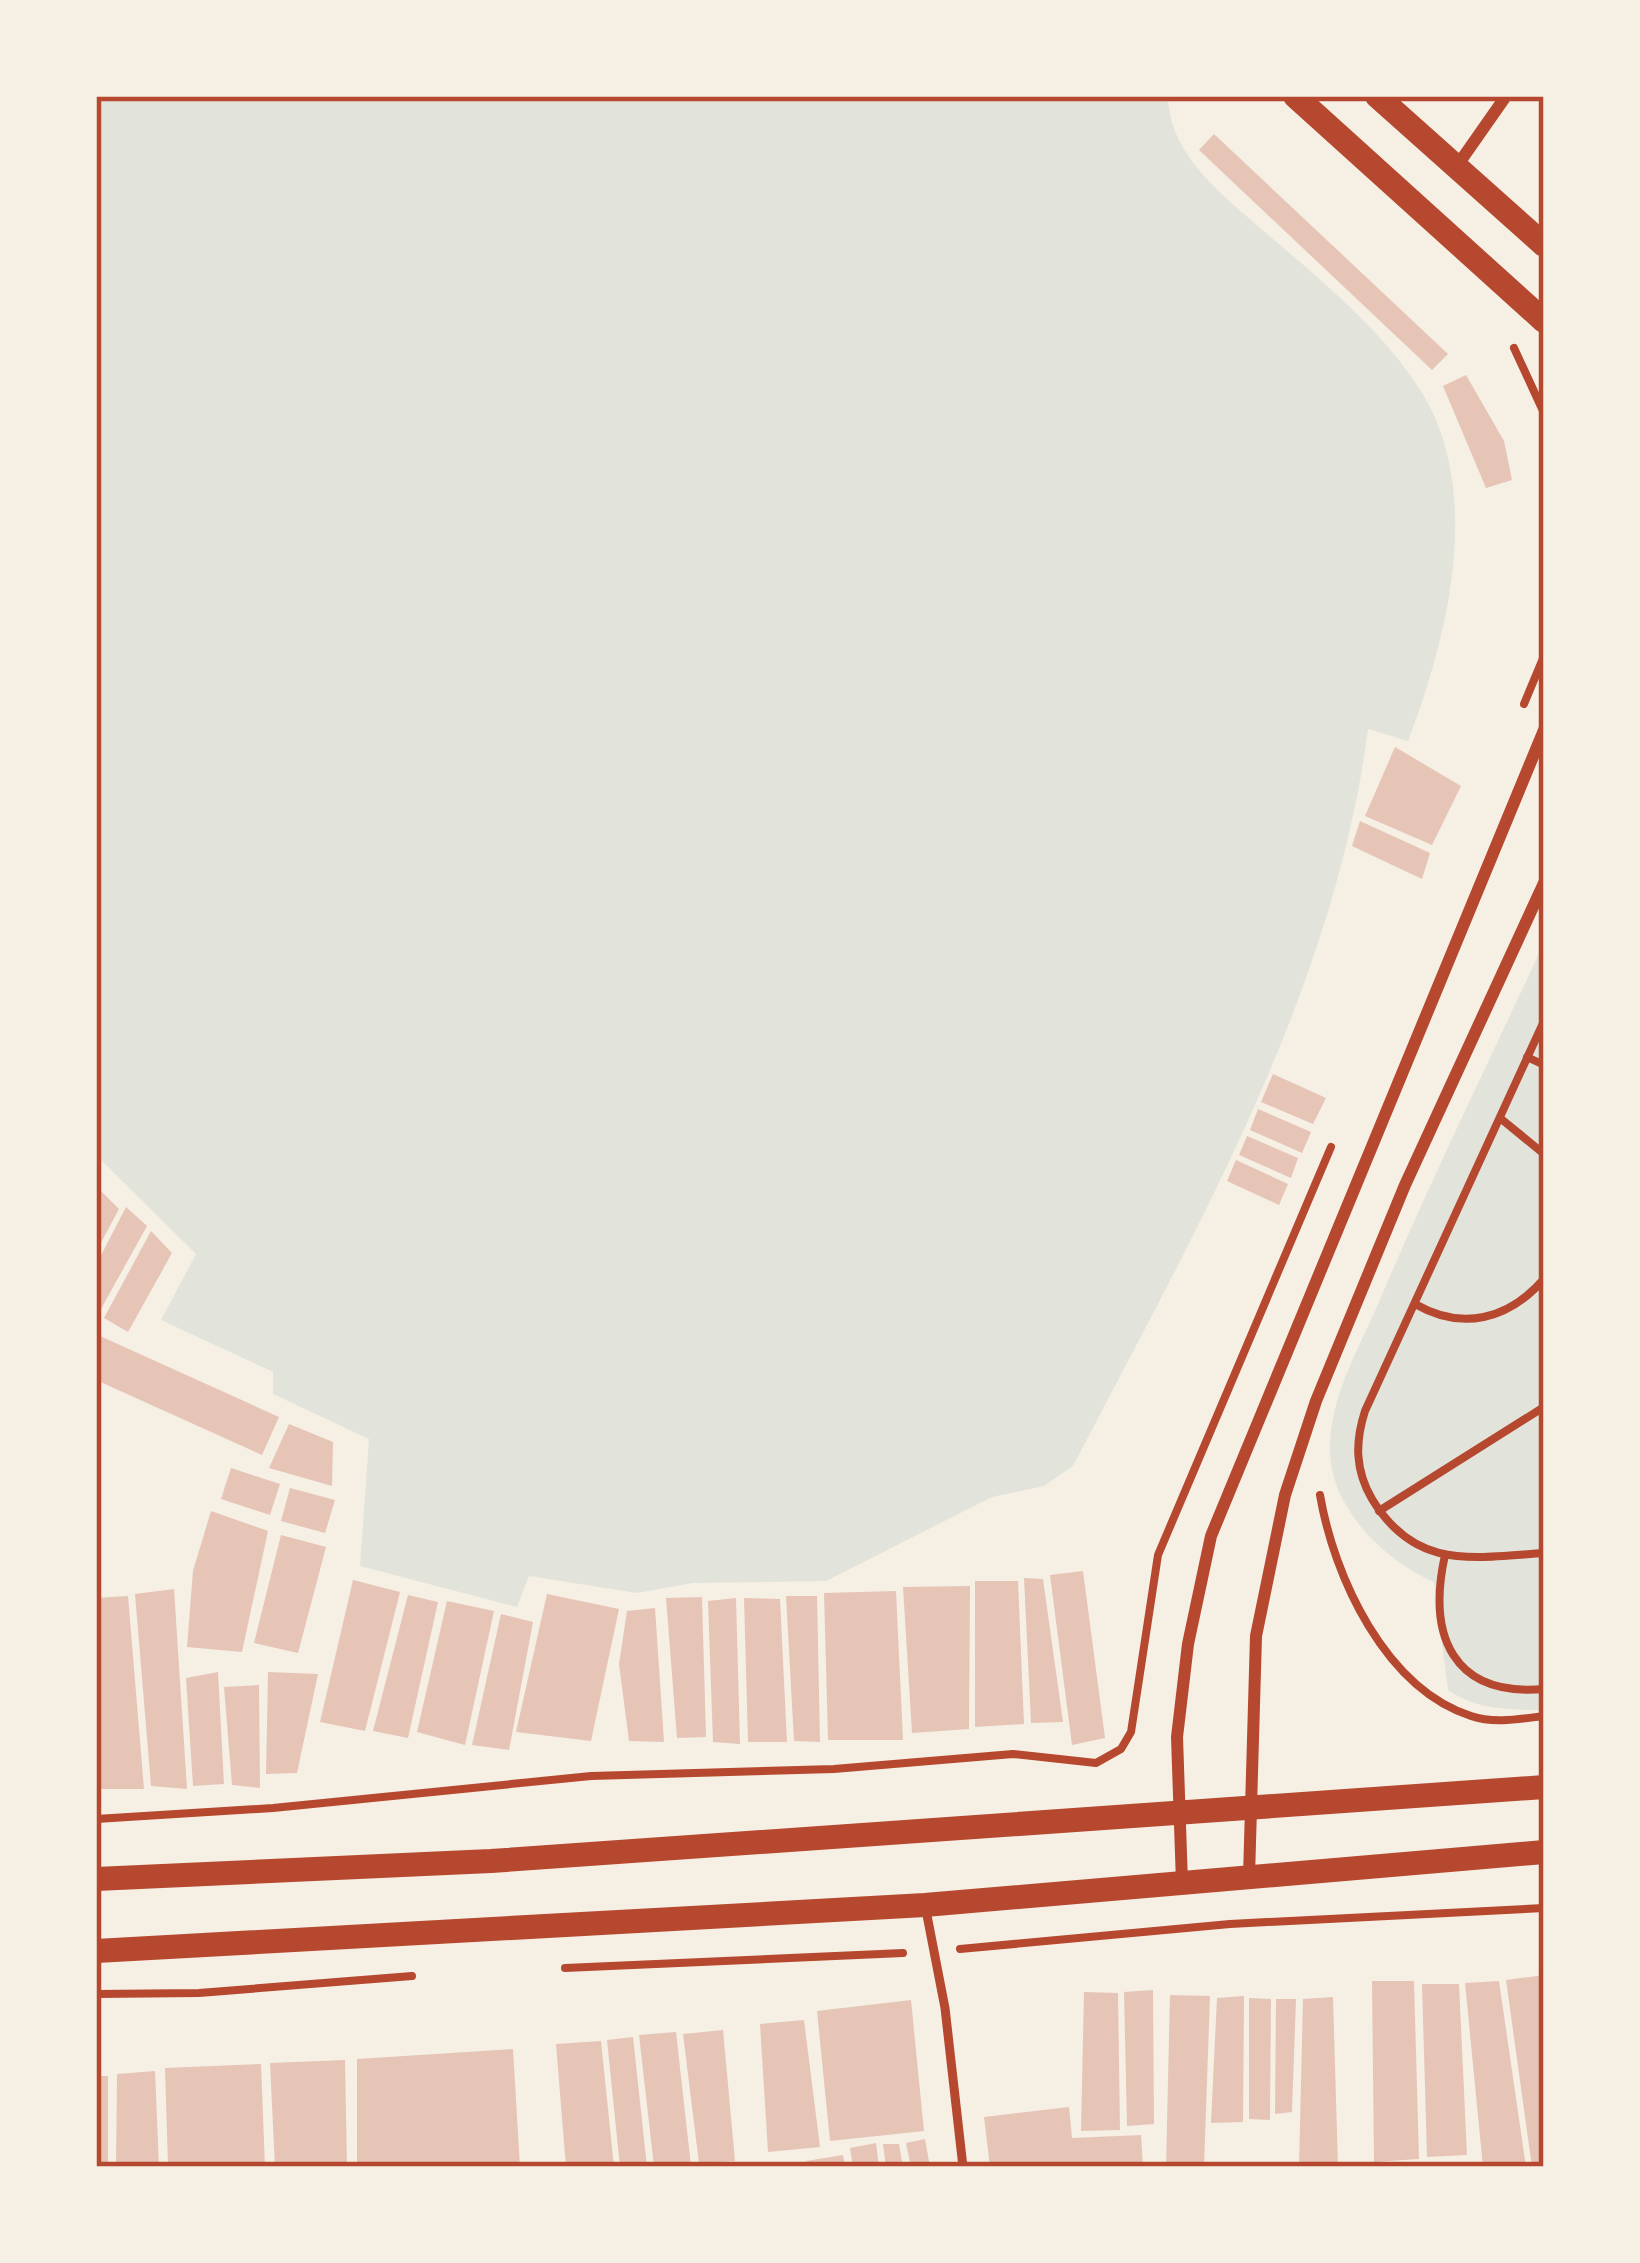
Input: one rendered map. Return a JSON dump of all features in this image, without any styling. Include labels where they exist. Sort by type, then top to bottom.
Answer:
[{"type":"main road","points":[[1295,96],[1544,321]]},
{"type":"main road","points":[[1377,96],[1544,244]]},
{"type":"main road","points":[[96,1879],[491,1862],[1544,1787]]},
{"type":"main road","points":[[96,1951],[925,1905],[1544,1852]]},
{"type":"street","points":[[1457,167],[1506,96]]},
{"type":"street","points":[[1182,1883],[1181,1688],[1210,1536],[1544,730]]},
{"type":"street","points":[[1250,1878],[1248,1808],[1256,1636],[1296,1460],[1405,1184],[1544,883]]},
{"type":"lane","points":[[925,1905],[945,2008],[963,2167]]},
{"type":"path","points":[[1520,713],[1544,656]]},
{"type":"path","points":[[1544,1021],[1360,1427],[1358,1467],[1379,1511],[1397,1535],[1445,1555],[1544,1553]]},
{"type":"path","points":[[1527,1057],[1544,1065]]},
{"type":"path","points":[[1500,1118],[1544,1154]]},
{"type":"path","points":[[96,1819],[273,1808],[591,1776],[834,1769],[1013,1754],[1096,1763],[1121,1749],[1132,1732],[1158,1555],[1339,1130]]},
{"type":"path","points":[[1414,1304],[1449,1319],[1484,1319],[1519,1302],[1544,1279]]},
{"type":"path","points":[[1379,1511],[1544,1407]]},
{"type":"path","points":[[1319,1487],[1354,1593],[1403,1672],[1474,1718],[1544,1716]]},
{"type":"path","points":[[1445,1555],[1442,1603],[1452,1659],[1461,1670],[1492,1686],[1544,1689]]},
{"type":"shaded area","points":[[96,96],[1168,96],[1175,131],[1204,176],[1338,295],[1402,363],[1439,428],[1451,471],[1455,517],[1446,610],[1423,700],[1408,741],[1368,729],[1351,827],[1325,923],[1292,1017],[1211,1200],[1073,1466],[1044,1486],[992,1497],[826,1581],[693,1583],[637,1593],[529,1576],[517,1607],[360,1566],[369,1439],[273,1394],[273,1372],[161,1320],[196,1254],[96,1155]]},
{"type":"shaded area","points":[[1544,943],[1544,1710],[1519,1710],[1482,1705],[1448,1690],[1434,1582],[1397,1561],[1364,1530],[1340,1493],[1330,1451],[1334,1413],[1354,1357]]},
{"type":"building","points":[[1214,134],[1448,354],[1432,370],[1199,150]]},
{"type":"building","points":[[1466,375],[1504,441],[1512,480],[1486,488],[1443,386]]},
{"type":"building","points":[[1395,747],[1461,786],[1432,845],[1365,816]]},
{"type":"building","points":[[1360,821],[1430,853],[1422,879],[1352,846]]},
{"type":"building","points":[[1273,1074],[1326,1098],[1313,1124],[1261,1102]]},
{"type":"building","points":[[1258,1109],[1311,1132],[1302,1153],[1250,1130]]},
{"type":"building","points":[[1247,1136],[1298,1158],[1291,1178],[1239,1155]]},
{"type":"building","points":[[1236,1160],[1288,1184],[1279,1205],[1227,1181]]},
{"type":"building","points":[[96,1186],[119,1209],[96,1252]]},
{"type":"building","points":[[126,1207],[147,1226],[96,1318],[96,1265]]},
{"type":"building","points":[[151,1231],[172,1253],[128,1332],[104,1318]]},
{"type":"building","points":[[100,1336],[279,1417],[262,1455],[96,1380]]},
{"type":"building","points":[[289,1424],[333,1442],[332,1486],[269,1468]]},
{"type":"building","points":[[231,1468],[280,1484],[270,1515],[221,1499]]},
{"type":"building","points":[[290,1488],[335,1500],[325,1533],[281,1521]]},
{"type":"building","points":[[211,1511],[268,1531],[242,1652],[187,1647],[193,1571]]},
{"type":"building","points":[[281,1535],[326,1547],[298,1653],[254,1643]]},
{"type":"building","points":[[1083,1571],[1105,1738],[1072,1745],[1050,1575]]},
{"type":"building","points":[[1024,1578],[1043,1579],[1063,1722],[1031,1723]]},
{"type":"building","points":[[353,1580],[400,1592],[365,1731],[320,1722]]},
{"type":"building","points":[[975,1581],[1018,1581],[1024,1724],[975,1727]]},
{"type":"building","points":[[970,1586],[969,1729],[912,1733],[903,1587]]},
{"type":"building","points":[[174,1589],[187,1789],[151,1786],[135,1594]]},
{"type":"building","points":[[896,1591],[903,1740],[828,1740],[824,1593]]},
{"type":"building","points":[[547,1594],[619,1609],[591,1741],[516,1732]]},
{"type":"building","points":[[408,1595],[438,1602],[408,1738],[373,1731]]},
{"type":"building","points":[[128,1596],[144,1789],[97,1789],[96,1598]]},
{"type":"building","points":[[786,1596],[817,1596],[820,1742],[794,1741]]},
{"type":"building","points":[[702,1597],[706,1737],[677,1738],[666,1598]]},
{"type":"building","points":[[736,1598],[740,1744],[713,1742],[708,1601]]},
{"type":"building","points":[[744,1598],[780,1599],[787,1742],[748,1742]]},
{"type":"building","points":[[447,1601],[494,1611],[465,1745],[417,1732]]},
{"type":"building","points":[[655,1608],[664,1742],[629,1741],[619,1664],[627,1611]]},
{"type":"building","points":[[501,1614],[533,1622],[509,1750],[472,1745]]},
{"type":"building","points":[[218,1672],[224,1784],[193,1786],[186,1678]]},
{"type":"building","points":[[268,1672],[318,1674],[297,1773],[266,1774]]},
{"type":"building","points":[[259,1685],[260,1788],[232,1785],[224,1687]]},
{"type":"building","points":[[1544,1975],[1544,2167],[1532,2167],[1506,1980]]},
{"type":"building","points":[[1372,1981],[1414,1981],[1419,2159],[1374,2162]]},
{"type":"building","points":[[1499,1981],[1526,2167],[1483,2167],[1465,1983]]},
{"type":"building","points":[[1422,1984],[1459,1984],[1467,2155],[1427,2157]]},
{"type":"building","points":[[1153,1990],[1154,2124],[1127,2126],[1124,1992]]},
{"type":"building","points":[[1084,1992],[1118,1993],[1120,2130],[1081,2131]]},
{"type":"building","points":[[1170,1995],[1210,1996],[1204,2167],[1166,2167]]},
{"type":"building","points":[[1244,1996],[1243,2122],[1211,2123],[1217,1998]]},
{"type":"building","points":[[1333,1997],[1338,2167],[1299,2167],[1303,1999]]},
{"type":"building","points":[[1249,1998],[1271,1999],[1270,2120],[1249,2119]]},
{"type":"building","points":[[1276,1999],[1296,1999],[1292,2112],[1275,2114]]},
{"type":"building","points":[[911,2000],[924,2131],[830,2141],[817,2011]]},
{"type":"building","points":[[804,2020],[820,2147],[768,2152],[760,2024]]},
{"type":"building","points":[[723,2030],[735,2161],[699,2163],[683,2034]]},
{"type":"building","points":[[676,2032],[691,2166],[654,2167],[639,2035]]},
{"type":"building","points":[[633,2037],[647,2167],[620,2167],[607,2040]]},
{"type":"building","points":[[601,2041],[614,2167],[566,2167],[556,2044]]},
{"type":"building","points":[[513,2049],[520,2167],[357,2167],[357,2059]]},
{"type":"building","points":[[345,2060],[347,2167],[275,2167],[270,2063]]},
{"type":"building","points":[[261,2064],[265,2167],[168,2167],[165,2068]]},
{"type":"building","points":[[155,2071],[159,2167],[116,2167],[117,2074]]},
{"type":"building","points":[[96,2076],[108,2076],[108,2167],[96,2167]]},
{"type":"building","points":[[1069,2107],[1072,2138],[1141,2135],[1143,2167],[990,2167],[984,2117]]},
{"type":"building","points":[[925,2139],[930,2167],[911,2167],[906,2143]]},
{"type":"building","points":[[876,2143],[879,2167],[853,2167],[850,2148]]},
{"type":"building","points":[[883,2144],[899,2144],[903,2167],[886,2167]]},
{"type":"building","points":[[843,2155],[845,2167],[807,2167],[806,2161]]}]
